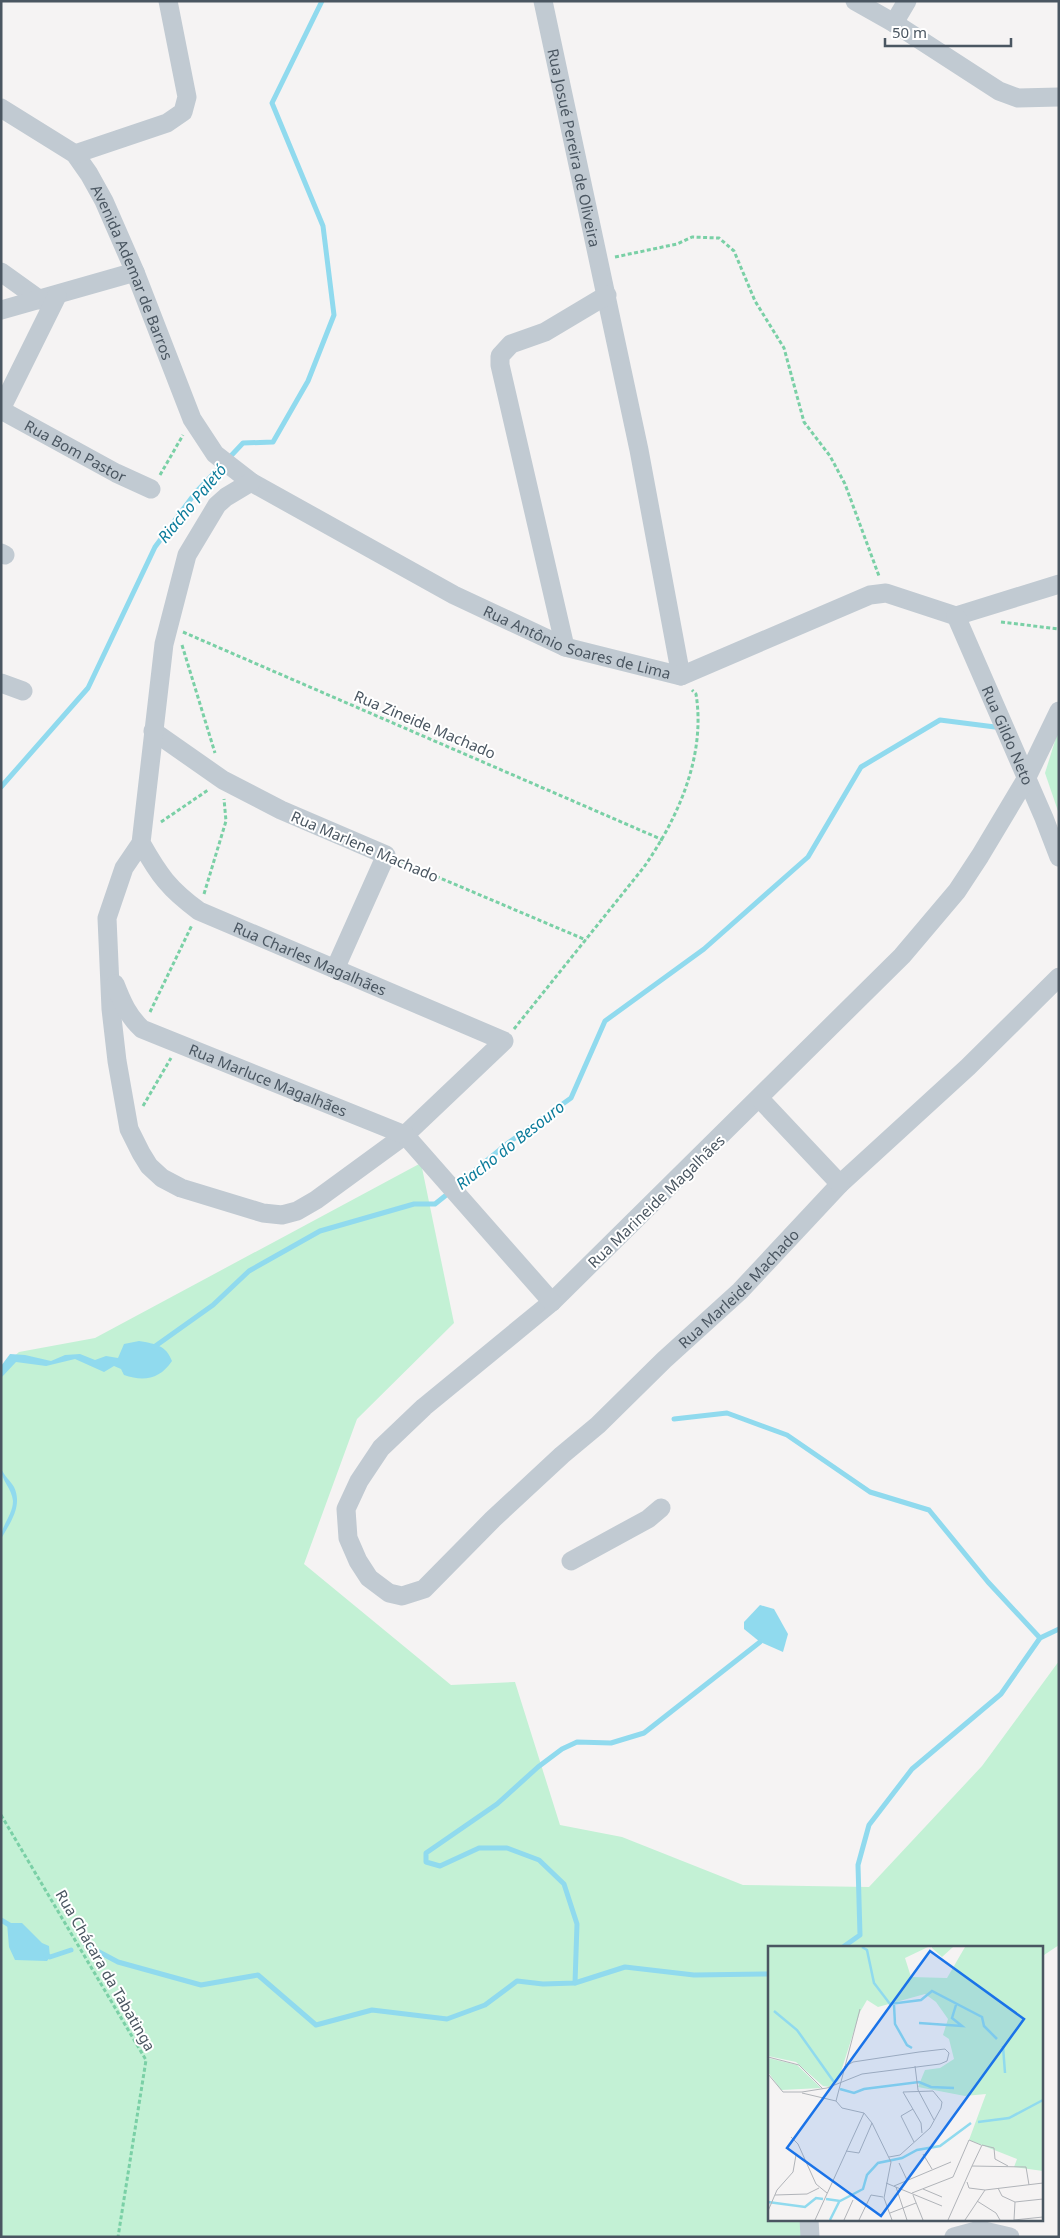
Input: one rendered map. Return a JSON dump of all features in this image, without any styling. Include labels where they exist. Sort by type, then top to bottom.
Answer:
[{"type":"street","points":[[74,154],[168,123],[183,112],[187,96],[168,1]]},
{"type":"street","name":"Rua Josué Pereira de Oliveira","points":[[543,1],[600,260],[639,450],[681,676]]},
{"type":"street","points":[[855,1],[894,23],[999,91],[1018,98],[1059,97]]},
{"type":"street","points":[[894,23],[907,1]]},
{"type":"street","name":"Avenida Ademar de Barros","points":[[1,108],[74,154],[104,200],[135,272],[192,419],[222,460]]},
{"type":"street","points":[[1,272],[48,298]]},
{"type":"street","points":[[1,310],[135,272]]},
{"type":"street","points":[[565,647],[500,365],[500,356],[511,344],[544,332],[607,295]]},
{"type":"street","name":"Rua Bom Pastor","points":[[48,298],[1,410],[116,473],[151,489]]},
{"type":"street","name":"Rua Antônio Soares de Lima","points":[[222,460],[251,482],[454,595],[565,647],[681,676],[870,595],[886,593]]},
{"type":"street","points":[[251,482],[226,497],[217,505],[187,555],[164,644],[141,843],[124,868],[107,918],[117,1061],[130,1128],[149,1166],[162,1178],[181,1188],[263,1213],[282,1216],[297,1211],[316,1200],[405,1135],[463,1083],[504,1041]]},
{"type":"street","points":[[886,593],[956,616],[1059,584]]},
{"type":"street","name":"Rua Gildo Neto","points":[[956,616],[1044,818],[1059,857]]},
{"type":"street","points":[[1,683],[23,691]]},
{"type":"street","name":"Rua Marineide Magalhães","points":[[412,1594],[402,1596],[389,1593],[369,1578],[358,1561],[348,1538],[346,1509],[359,1481],[381,1448],[424,1407],[552,1302],[760,1099],[902,956],[929,926],[980,856],[1026,779],[1059,711]]},
{"type":"street","name":"Rua Marlene Machado","points":[[153,731],[223,780],[281,810],[386,855]]},
{"type":"street","name":"Rua Charles Magalhães","points":[[141,843],[165,882],[176,894],[199,910],[504,1041]]},
{"type":"street","points":[[335,968],[386,855]]},
{"type":"street","name":"Rua Marluce Magalhães","points":[[109,967],[123,1005],[132,1020],[142,1029],[405,1135],[444,1182],[552,1302]]},
{"type":"street","name":"Rua Marleide Machado","points":[[412,1594],[424,1589],[500,1512],[562,1454],[598,1425],[664,1360],[740,1291],[840,1184],[974,1060],[1059,977]]},
{"type":"street","points":[[760,1099],[840,1184]]},
{"type":"street","points":[[572,1561],[648,1519],[661,1508]]},
{"type":"street","points":[[809,2220],[810,2237]]},
{"type":"street","points":[[954,2237],[980,2230],[1010,2237]]},
{"type":"path","points":[[600,260],[677,244],[692,237],[719,238],[734,251],[755,301],[784,348],[804,422],[830,456],[844,484],[886,593]]},
{"type":"path","points":[[151,489],[192,419]]},
{"type":"path","points":[[993,620],[1059,629]]},
{"type":"path","name":"Rua Zineide Machado","points":[[223,780],[178,630],[663,840]]},
{"type":"path","points":[[504,1041],[586,940],[663,840],[676,816],[695,754],[700,730],[696,694],[681,676]]},
{"type":"path","points":[[142,1029],[199,910],[226,821],[223,780],[166,817],[159,824]]},
{"type":"path","name":"Rua Marlene Machado","points":[[386,855],[586,940]]},
{"type":"path","points":[[130,1128],[179,1044]]},
{"type":"path","name":"Rua Chácara da Tabatinga","points":[[1,1814],[146,2060],[118,2237]]},
{"type":"green space","points":[[1059,728],[1059,814],[1045,773]]},
{"type":"green space","points":[[421,1163],[454,1323],[357,1419],[304,1564],[451,1685],[515,1682],[560,1825],[622,1837],[743,1885],[869,1887],[982,1766],[1059,1661],[1059,1945],[1042,1956],[1042,1946],[768,1946],[768,2220],[802,2220],[803,2237],[1,2237],[1,1368],[19,1352],[95,1338]]},
{"type":"water","points":[[139,1341],[160,1346],[170,1356],[172,1361],[162,1372],[145,1378],[131,1377],[124,1375],[121,1369],[114,1366],[104,1372],[75,1359],[46,1366],[16,1362],[1,1378],[1,1366],[10,1354],[25,1355],[51,1361],[65,1355],[80,1354],[95,1360],[106,1356],[118,1358],[124,1344]]},
{"type":"water","points":[[1,1468],[14,1487],[17,1501],[14,1514],[1,1539],[13,1501],[11,1492],[1,1473]]},
{"type":"water","points":[[760,1605],[774,1609],[788,1634],[783,1652],[760,1642],[744,1629],[744,1622]]},
{"type":"water","points":[[7,1923],[22,1923],[42,1943],[49,1946],[50,1957],[47,1961],[15,1960],[9,1947]]},
{"type":"waterway","name":"Riacho Paletó","points":[[228,459],[243,443],[273,442],[308,381],[334,315],[323,226],[272,103],[322,1]]},
{"type":"waterway","name":"Riacho Paletó","points":[[1,787],[88,688],[155,547],[196,492],[222,465]]},
{"type":"waterway","name":"Riacho do Besouro","points":[[456,1186],[508,1143],[571,1098],[605,1021],[704,949],[808,857],[861,767],[940,720],[995,727]]},
{"type":"waterway","name":"Riacho do Besouro","points":[[154,1347],[213,1305],[249,1271],[320,1231],[414,1204],[435,1204],[450,1192]]},
{"type":"waterway","points":[[674,1419],[727,1413],[787,1435],[870,1492],[929,1510],[988,1582],[1040,1638]]},
{"type":"waterway","points":[[844,1946],[860,1935],[858,1865],[869,1825],[912,1769],[1001,1694],[1040,1638],[1059,1629]]},
{"type":"waterway","points":[[575,1983],[577,1924],[564,1884],[539,1860],[507,1848],[479,1848],[440,1866],[426,1862],[426,1853],[497,1804],[538,1767],[562,1749],[577,1742],[611,1743],[644,1733],[760,1642]]},
{"type":"waterway","points":[[1,1920],[11,1926]]},
{"type":"waterway","points":[[86,1945],[118,1962],[201,1985],[258,1975],[316,2025],[372,2010],[447,2019],[485,2005],[517,1981],[543,1984],[575,1983],[625,1967],[694,1975],[768,1974]]},
{"type":"waterway","points":[[46,1955],[50,1957],[71,1950]]}]
